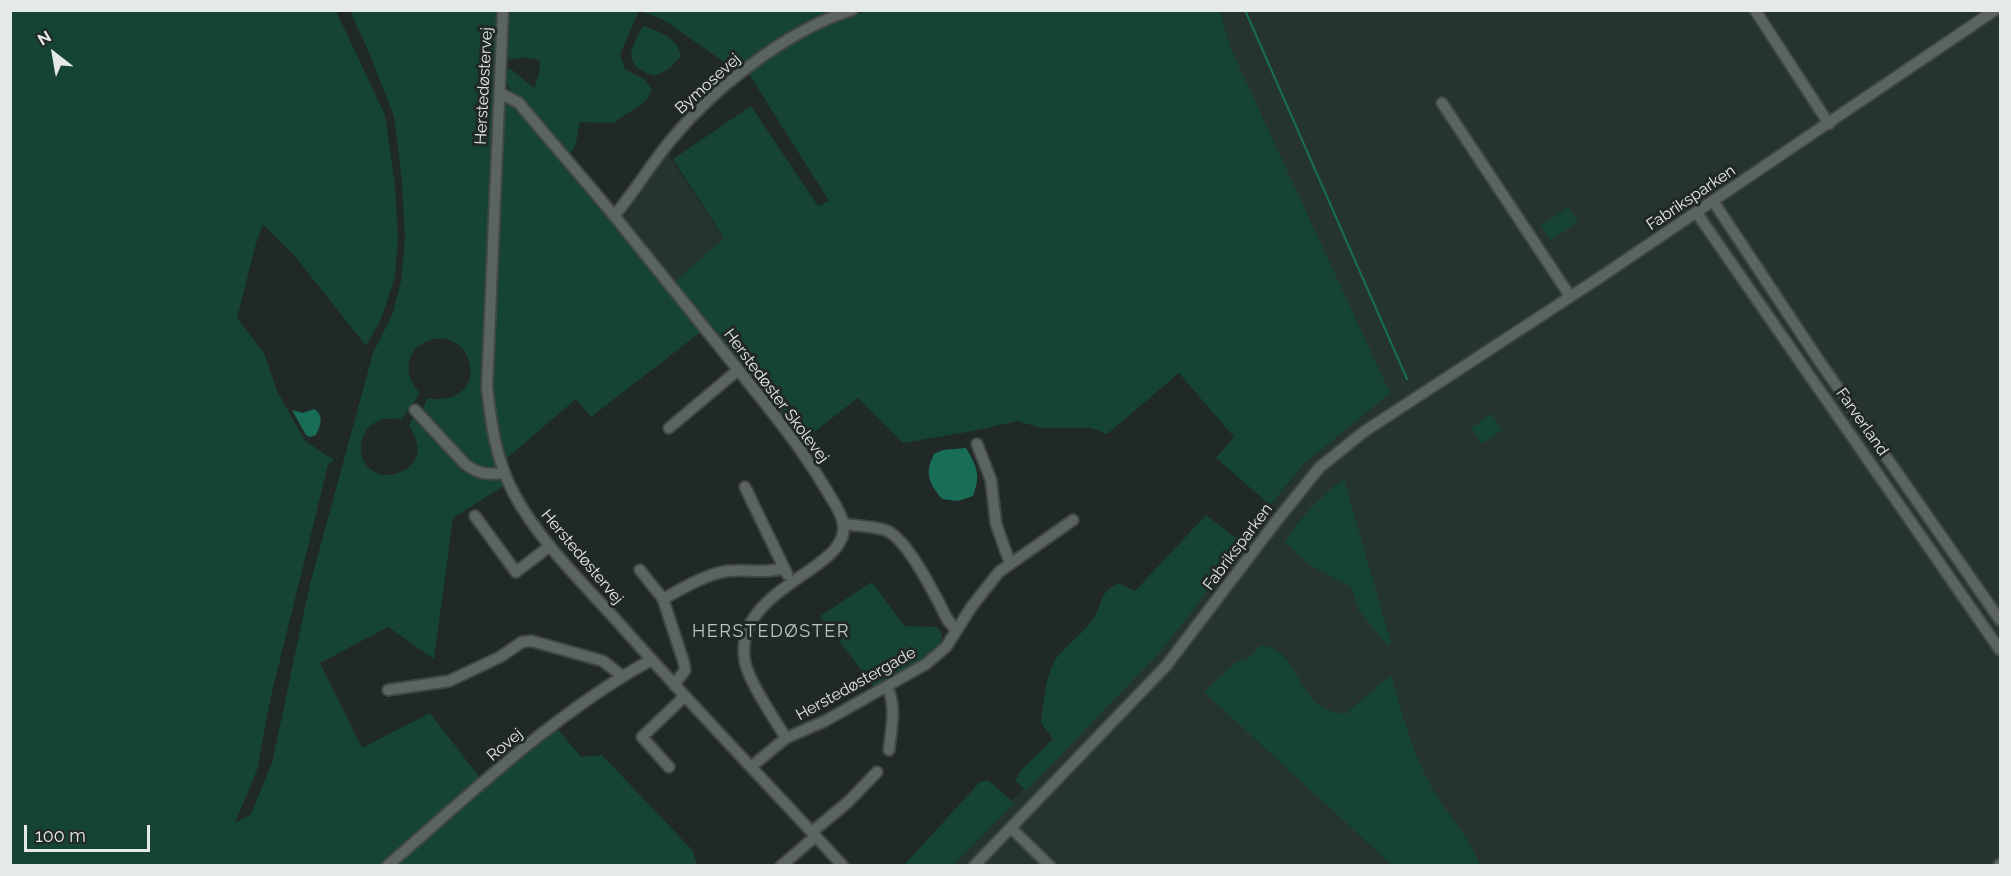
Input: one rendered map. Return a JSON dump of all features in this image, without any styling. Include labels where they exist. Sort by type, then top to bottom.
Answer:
[{"type":"street","name":"Herstedøstervej","points":[[503,10],[487,387],[491,427],[504,473],[530,520],[550,546],[651,660],[843,866]]},
{"type":"street","name":"Bymosevej","points":[[614,216],[687,122],[740,73],[784,42],[834,16],[852,10]]},
{"type":"street","points":[[1755,10],[1829,124]]},
{"type":"street","name":"Fabriksparken","points":[[974,866],[1166,666],[1320,467],[1365,431],[1829,124],[1995,10]]},
{"type":"street","name":"Herstedøster Skolevej","points":[[500,93],[519,103],[738,370],[811,464],[844,524]]},
{"type":"street","points":[[1442,103],[1570,297]]},
{"type":"street","name":"Farverland","points":[[1713,201],[1866,428],[2001,620]]},
{"type":"street","name":"Farverland","points":[[1696,212],[2001,650]]},
{"type":"street","points":[[1774,323],[1788,314]]},
{"type":"street","points":[[669,428],[738,370]]},
{"type":"street","points":[[415,410],[465,464],[475,471],[492,474],[504,473]]},
{"type":"street","points":[[1854,436],[1866,428]]},
{"type":"street","points":[[977,444],[991,480],[996,524],[1010,563]]},
{"type":"street","points":[[1870,461],[1883,452]]},
{"type":"street","points":[[745,488],[790,582]]},
{"type":"street","points":[[1913,522],[1926,513]]},
{"type":"street","points":[[475,516],[516,572],[550,546]]},
{"type":"street","name":"Herstedøstergade","points":[[752,766],[786,738],[825,721],[926,664],[946,647],[987,585],[1010,563],[1073,520]]},
{"type":"street","points":[[786,738],[750,676],[744,652],[745,640],[754,616],[762,607],[790,582],[836,549],[841,542],[844,524],[886,530],[894,535],[931,588],[950,625],[957,630]]},
{"type":"street","points":[[663,599],[681,589],[728,571],[775,571],[784,568]]},
{"type":"street","points":[[640,570],[663,599],[685,670],[674,685]]},
{"type":"street","points":[[1977,615],[1991,606]]},
{"type":"street","points":[[388,690],[449,681],[500,657],[522,642],[532,641],[603,661],[622,676]]},
{"type":"street","name":"Rovej","points":[[387,866],[554,722],[622,676],[651,660]]},
{"type":"street","points":[[887,687],[892,696],[893,705],[889,750]]},
{"type":"street","points":[[669,767],[642,737],[685,696]]},
{"type":"street","points":[[782,866],[876,772]]},
{"type":"street","points":[[1011,828],[1050,866]]},
{"type":"shaded area","points":[[871,10],[1222,11],[1221,15],[1231,49],[1390,393],[1306,462],[1270,505],[1216,458],[1234,437],[1179,373],[1107,434],[1091,428],[1041,428],[1017,421],[903,443],[858,398],[801,442],[675,282],[724,238],[673,159],[751,106],[818,206],[829,201],[749,74],[752,69],[787,45],[837,19]]},
{"type":"shaded area","points":[[10,11],[336,11],[385,115],[395,186],[398,238],[395,277],[381,319],[366,346],[294,255],[263,224],[237,318],[264,353],[277,391],[305,441],[334,460],[328,465],[271,696],[257,770],[235,823],[251,814],[272,763],[310,584],[373,353],[393,313],[401,281],[405,238],[402,181],[394,116],[350,11],[497,11],[493,113],[478,113],[492,114],[484,387],[486,425],[498,467],[485,470],[472,463],[423,410],[427,398],[451,397],[458,394],[468,383],[470,366],[465,353],[457,344],[446,339],[435,339],[415,350],[410,360],[409,373],[420,393],[401,420],[386,419],[374,423],[366,431],[361,452],[364,462],[372,470],[384,475],[396,474],[407,468],[416,458],[418,448],[409,425],[415,415],[462,472],[482,479],[503,478],[502,487],[453,518],[434,659],[388,627],[320,663],[362,748],[430,713],[487,787],[556,727],[581,757],[602,755],[693,851],[697,865],[11,865]]},
{"type":"shaded area","points":[[508,11],[639,11],[620,54],[625,69],[645,80],[652,90],[646,101],[613,123],[580,122],[575,147],[567,157],[519,102],[504,80],[504,68],[511,69],[534,88],[539,75],[540,61],[526,58],[504,60]]},
{"type":"shaded area","points":[[640,11],[839,11],[807,23],[734,69],[664,20]]},
{"type":"shaded area","points":[[1222,11],[2000,11],[2000,865],[949,866],[1157,650],[1270,505],[1315,452],[1231,49],[1221,15]]},
{"type":"shaded area","points":[[643,26],[671,39],[679,49],[681,56],[669,69],[654,76],[637,67],[631,56],[634,43]]},
{"type":"shaded area","points":[[506,105],[515,106],[615,223],[702,331],[591,417],[576,399],[507,458],[495,428],[492,387],[502,114]]},
{"type":"shaded area","points":[[669,152],[724,239],[675,282],[623,219]]},
{"type":"shaded area","points":[[1568,207],[1578,222],[1551,240],[1541,226]]},
{"type":"shaded area","points":[[314,409],[319,414],[320,424],[316,435],[310,437],[306,435],[292,410],[303,413]]},
{"type":"shaded area","points":[[1491,414],[1502,430],[1482,444],[1471,428]]},
{"type":"shaded area","points":[[966,448],[977,471],[973,496],[958,501],[942,499],[929,478],[929,467],[934,454],[943,450]]},
{"type":"shaded area","points":[[1344,479],[1391,643],[1387,645],[1358,609],[1351,587],[1311,566],[1285,542],[1297,524]]},
{"type":"shaded area","points":[[1206,515],[1241,542],[1159,653],[1026,791],[1015,780],[1021,770],[1053,739],[1041,723],[1046,688],[1054,662],[1089,624],[1097,613],[1106,592],[1118,583],[1135,591]]},
{"type":"shaded area","points":[[872,582],[904,626],[936,627],[942,635],[940,644],[932,653],[907,670],[874,687],[820,616]]},
{"type":"shaded area","points":[[1261,645],[1279,652],[1312,698],[1320,706],[1331,711],[1345,714],[1391,675],[1408,732],[1425,775],[1470,844],[1480,865],[1392,865],[1204,692],[1236,662],[1247,659]]},
{"type":"shaded area","points":[[988,780],[1014,803],[953,865],[904,865],[980,782]]},
{"type":"waterway","points":[[1245,10],[1407,379]]},
{"type":"waterway","points":[[1246,11],[1255,10]]},
{"type":"district","name":"HERSTEDØSTER","points":[[771,632]]}]
